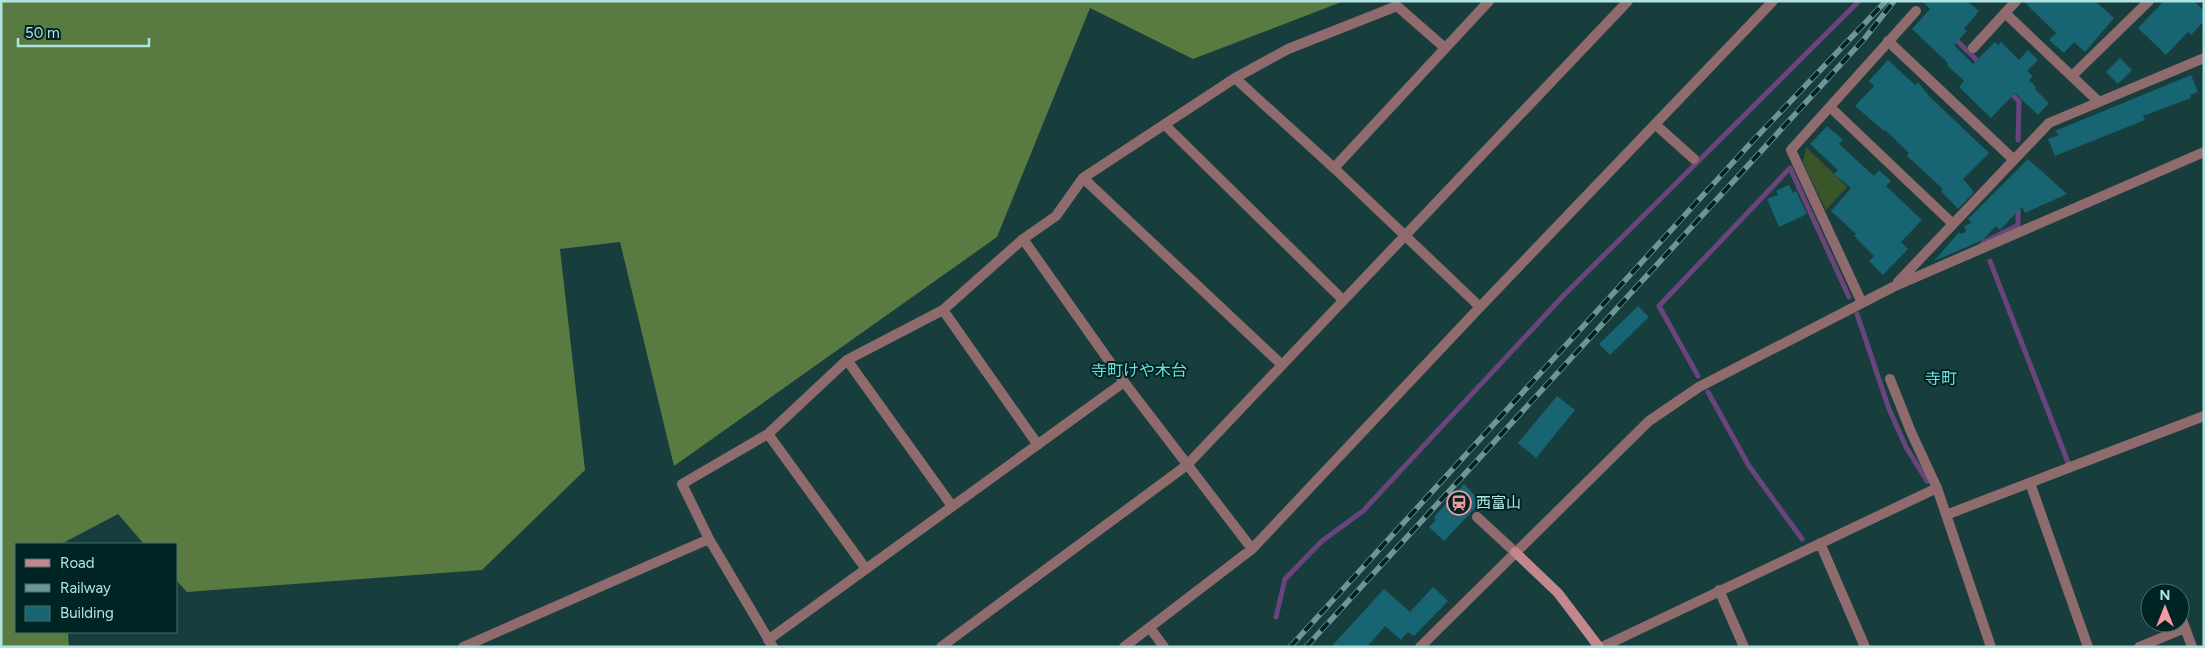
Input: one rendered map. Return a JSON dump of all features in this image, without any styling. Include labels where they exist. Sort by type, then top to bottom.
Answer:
[{"type":"main road","points":[[1515,552],[1558,593],[1601,647]]},
{"type":"street","points":[[1334,168],[1489,1]]},
{"type":"street","points":[[941,647],[1187,465],[1628,1]]},
{"type":"street","points":[[1124,647],[1252,549],[1480,307],[1773,1]]},
{"type":"street","points":[[1973,48],[2016,1]]},
{"type":"street","points":[[2073,76],[2150,1]]},
{"type":"street","points":[[1124,382],[866,569],[771,643],[709,539],[682,484],[768,434],[847,360],[943,310],[1023,239],[1056,216],[1083,178],[1235,78],[1288,49],[1397,6],[1445,48]]},
{"type":"street","points":[[1862,303],[1791,150],[1916,11]]},
{"type":"street","points":[[2005,13],[2099,102]]},
{"type":"street","points":[[1888,41],[2014,160]]},
{"type":"street","points":[[1893,287],[2049,123],[2204,58]]},
{"type":"street","points":[[1235,78],[1334,168],[1480,307]]},
{"type":"street","points":[[1830,107],[1953,224]]},
{"type":"street","points":[[1164,125],[1343,300]]},
{"type":"street","points":[[1656,125],[1694,159]]},
{"type":"street","points":[[1420,647],[1649,421],[1699,387],[1893,287],[2204,152]]},
{"type":"street","points":[[1083,178],[1281,364]]},
{"type":"street","points":[[1023,239],[1124,382],[1252,549]]},
{"type":"street","points":[[943,310],[1038,445]]},
{"type":"street","points":[[847,360],[952,506]]},
{"type":"street","points":[[1890,379],[1911,432],[1937,488],[1991,647]]},
{"type":"street","points":[[1946,515],[2204,416]]},
{"type":"street","points":[[768,434],[866,569]]},
{"type":"street","points":[[2030,483],[2088,647]]},
{"type":"street","points":[[1601,647],[1937,488]]},
{"type":"street","points":[[1477,517],[1515,552]]},
{"type":"street","points":[[463,647],[709,539]]},
{"type":"street","points":[[1820,543],[1865,647]]},
{"type":"street","points":[[1718,590],[1744,647]]},
{"type":"street","points":[[1150,628],[1164,647]]},
{"type":"street","points":[[2139,647],[2173,633]]},
{"type":"street","points":[[2187,633],[2192,647]]},
{"type":"green space","points":[[1,1],[1344,1],[1193,59],[1090,8],[997,237],[674,466],[620,242],[560,249],[585,470],[482,570],[187,592],[178,582],[178,543],[143,543],[118,514],[63,543],[15,543],[15,633],[68,633],[69,647],[1,647]]},
{"type":"green space","points":[[1806,147],[1847,187],[1826,210],[1803,163]]},
{"type":"building","points":[[1922,1],[1967,1],[1979,11],[1964,29],[1967,31],[1954,45],[1973,64],[1995,42],[1998,45],[2001,42],[2019,60],[2028,50],[2038,60],[2027,71],[2033,76],[2029,80],[2049,103],[2038,115],[2015,93],[1991,118],[1959,87],[1964,81],[1912,29],[1930,9]]},
{"type":"building","points":[[2023,1],[2095,1],[2114,18],[2085,52],[2074,42],[2064,53],[2049,40],[2056,33]]},
{"type":"building","points":[[2164,1],[2194,1],[2204,11],[2204,21],[2191,35],[2188,32],[2166,55],[2138,28]]},
{"type":"building","points":[[2120,58],[2132,70],[2118,84],[2106,72]]},
{"type":"building","points":[[1888,60],[1915,85],[1918,82],[1929,96],[1989,153],[1963,179],[1974,192],[1958,209],[1941,191],[1943,189],[1907,156],[1909,153],[1885,130],[1855,106],[1874,86],[1869,81]]},
{"type":"building","points":[[2191,75],[2198,92],[2190,95],[2191,98],[2143,116],[2145,120],[2055,156],[2048,139],[2059,135],[2055,131]]},
{"type":"building","points":[[1827,126],[1843,140],[1839,144],[1874,176],[1879,170],[1891,181],[1886,186],[1922,220],[1901,242],[1908,249],[1883,275],[1869,261],[1874,256],[1854,236],[1856,234],[1831,211],[1851,188],[1834,174],[1838,170],[1810,144]]},
{"type":"building","points":[[2028,159],[2067,194],[2025,213],[2022,207],[2000,230],[1996,226],[1983,240],[1934,261],[1959,232],[1960,234],[1966,232],[1964,226],[1972,223],[1968,219]]},
{"type":"building","points":[[1789,185],[1793,193],[1796,191],[1807,214],[1779,227],[1767,199],[1778,195],[1776,191]]},
{"type":"building","points":[[1638,306],[1649,317],[1610,355],[1599,344]]},
{"type":"building","points":[[1557,396],[1575,410],[1536,458],[1518,443]]},
{"type":"building","points":[[1464,484],[1481,502],[1444,541],[1429,527],[1436,520],[1434,517]]},
{"type":"building","points":[[1433,587],[1448,601],[1414,636],[1408,632],[1401,640],[1385,626],[1367,647],[1331,647],[1384,589],[1410,612]]},
{"type":"waterway","points":[[1276,617],[1285,579],[1322,541],[1363,511],[1564,295],[1859,1]]},
{"type":"waterway","points":[[1954,38],[1980,63]]},
{"type":"waterway","points":[[2009,92],[2019,101],[2018,140]]},
{"type":"waterway","points":[[1698,376],[1659,306],[1790,168],[1849,297]]},
{"type":"waterway","points":[[1983,243],[2018,225],[2018,205]]},
{"type":"waterway","points":[[1990,261],[2069,465],[2073,464]]},
{"type":"waterway","points":[[1857,314],[1889,409],[1906,447],[1927,481]]},
{"type":"waterway","points":[[1708,392],[1749,466],[1802,539]]},
{"type":"railway","points":[[1290,647],[1748,146],[1886,1]]},
{"type":"railway","points":[[1306,647],[1865,38],[1894,1]]},
{"type":"place","name":"西富山","points":[[1459,503]]},
{"type":"district","name":"寺町けや木台","points":[[1139,370]]},
{"type":"district","name":"寺町","points":[[1941,378]]}]
